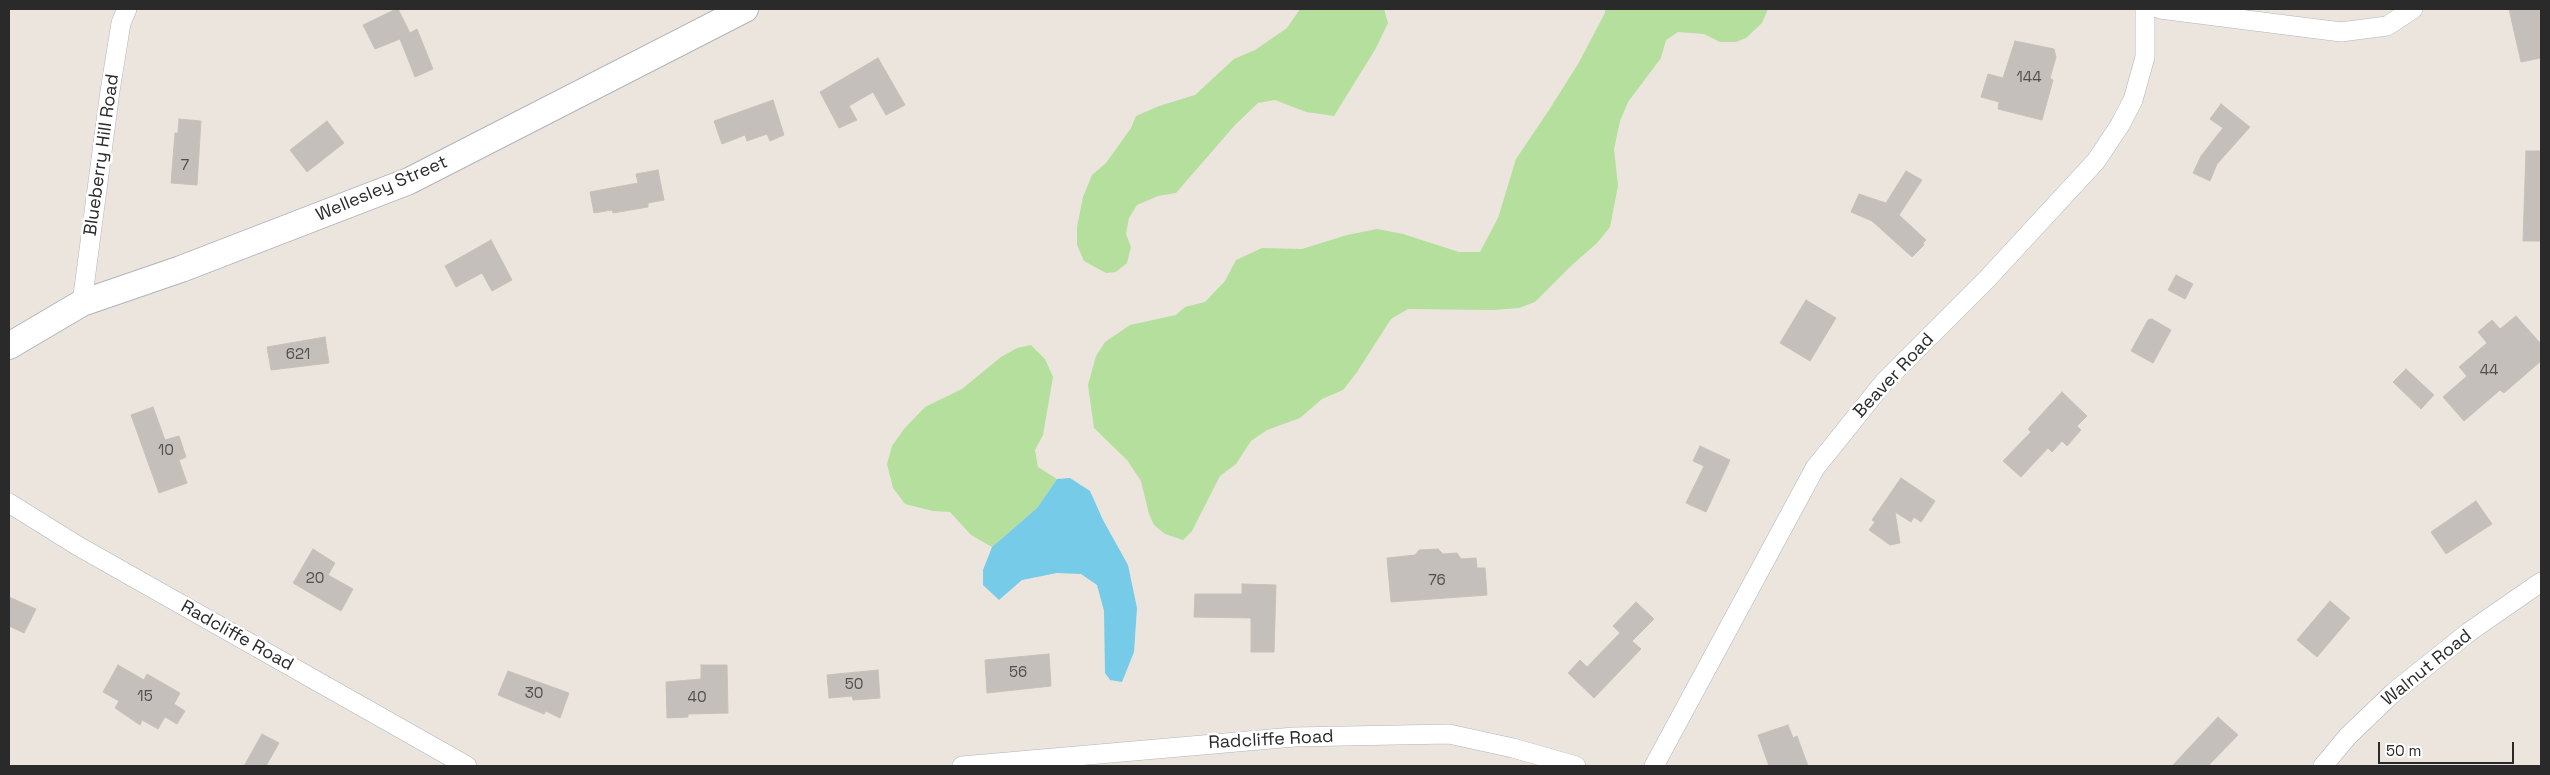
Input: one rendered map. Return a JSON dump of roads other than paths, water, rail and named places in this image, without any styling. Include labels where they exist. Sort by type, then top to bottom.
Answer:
[{"type":"main road","name":"Wellesley Street","points":[[9,346],[82,303],[181,269],[409,181],[745,9]]},
{"type":"street","name":"Blueberry Hill Road","points":[[82,303],[110,91],[121,24],[127,9]]},
{"type":"street","name":"Beaver Road","points":[[1654,766],[1815,468],[1885,382],[1988,278],[2096,161],[2120,125],[2133,100],[2145,57],[2145,9]]},
{"type":"street","points":[[2160,9],[2341,32],[2387,26],[2414,9]]},
{"type":"street","name":"Radcliffe Road","points":[[9,503],[78,546],[467,766]]},
{"type":"street","name":"Walnut Road","points":[[2323,766],[2348,736],[2394,692],[2469,632],[2541,582]]},
{"type":"street","name":"Radcliffe Road","points":[[962,766],[1294,737],[1450,734],[1513,748],[1576,766]]},
{"type":"water","points":[[1070,478],[1090,491],[1103,520],[1128,565],[1137,608],[1134,652],[1122,682],[1110,680],[1105,673],[1104,611],[1097,585],[1081,574],[1057,573],[1022,580],[999,600],[983,585],[983,570],[992,547],[1037,508],[1057,479]]}]
